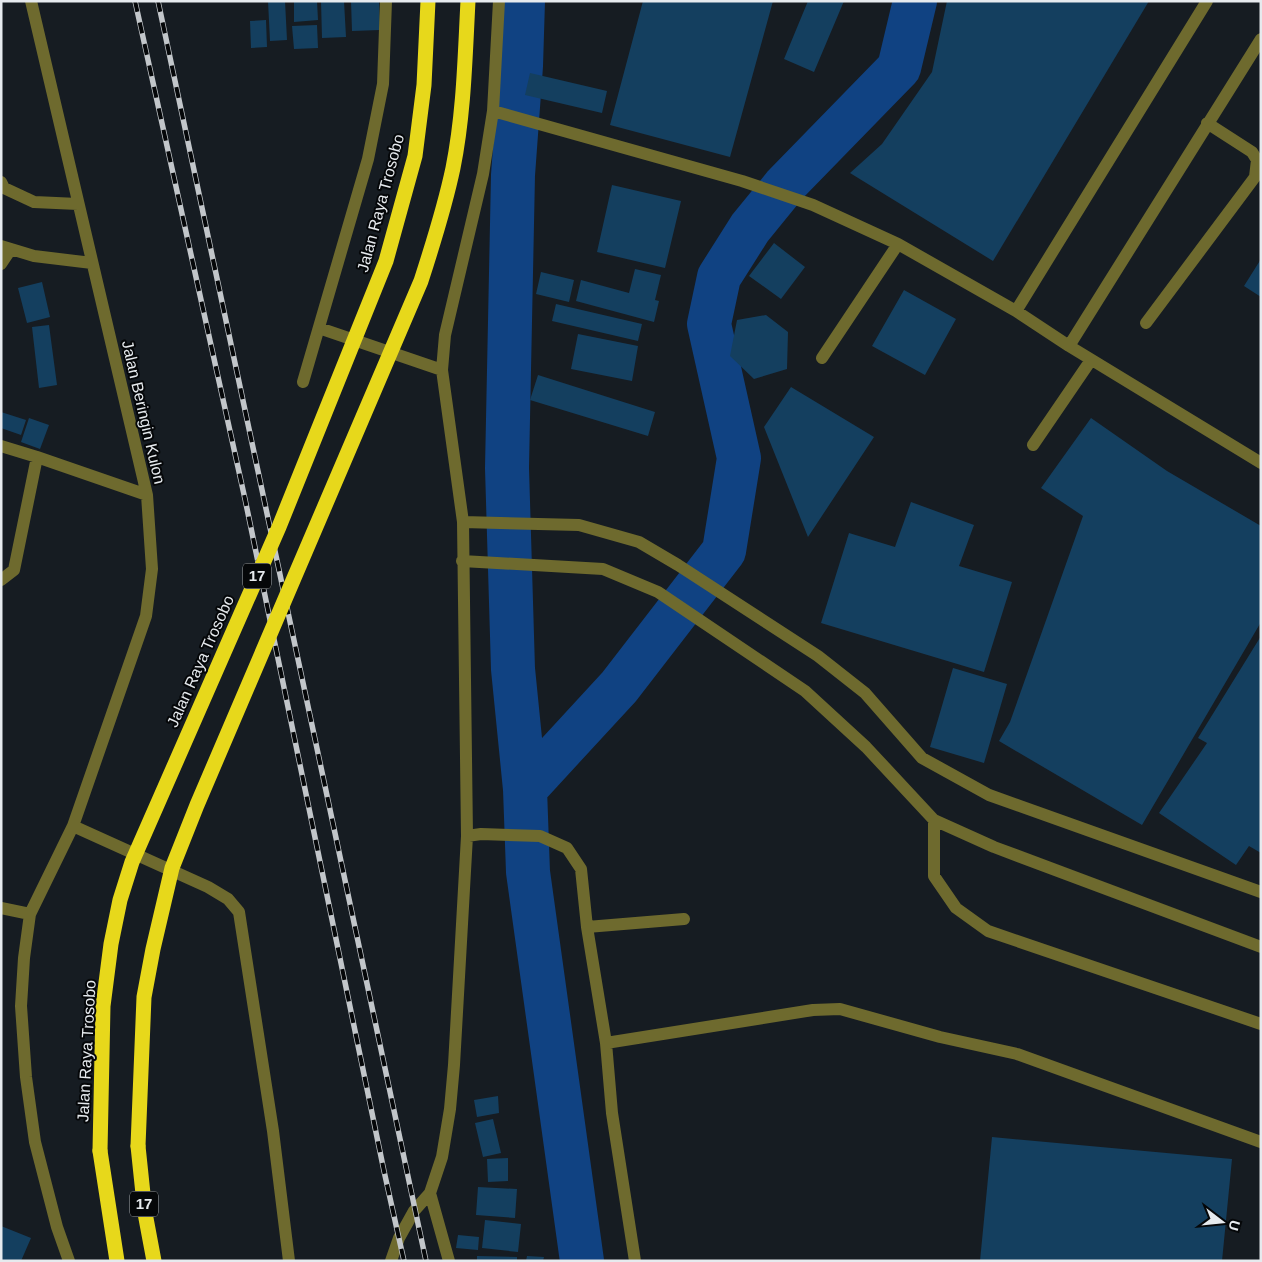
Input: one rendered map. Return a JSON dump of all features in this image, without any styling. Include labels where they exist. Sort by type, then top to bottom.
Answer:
[{"type":"highway","name":"Jalan Raya Trosobo","points":[[117,1261],[100,1151],[103,1006],[111,944],[120,900],[132,862],[279,527],[386,261],[415,156],[424,85],[428,1]]},
{"type":"highway","name":"17","points":[[154,1261],[145,1213],[138,1146],[144,997],[153,948],[172,868],[421,281],[439,228],[453,166],[464,88],[468,1]]},
{"type":"street","name":"Jalan Beringin Kulon","points":[[31,1],[147,495],[152,569],[146,616],[73,826],[30,914],[24,958],[21,1006],[26,1077],[35,1142],[57,1227],[69,1261]]},
{"type":"street","points":[[303,382],[368,159],[383,84],[386,1]]},
{"type":"street","points":[[391,1261],[399,1238],[414,1211],[430,1193],[442,1157],[450,1109],[467,836],[463,522],[442,370],[445,334],[483,174],[493,110],[499,1]]},
{"type":"street","points":[[1016,311],[1207,1]]},
{"type":"street","points":[[1069,346],[1261,39]]},
{"type":"street","points":[[493,110],[742,181],[813,205],[898,244],[1016,311],[1069,346],[1261,463]]},
{"type":"street","points":[[1146,323],[1255,177],[1257,160],[1252,152],[1207,123]]},
{"type":"street","points":[[1,182],[4,188],[34,202],[78,204]]},
{"type":"street","points":[[822,358],[898,244]]},
{"type":"street","points":[[1,264],[6,247],[34,256],[92,262]]},
{"type":"street","points":[[320,328],[442,370]]},
{"type":"street","points":[[1033,444],[1092,360]]},
{"type":"street","points":[[1,446],[147,495]]},
{"type":"street","points":[[1,580],[14,570],[37,457]]},
{"type":"street","points":[[463,522],[579,525],[639,542],[678,565],[818,656],[865,693],[922,758],[989,795],[1261,892]]},
{"type":"street","points":[[462,561],[603,569],[658,592],[805,691],[866,746],[934,820],[994,847],[1261,947]]},
{"type":"street","points":[[934,820],[934,876],[956,908],[988,931],[1261,1024]]},
{"type":"street","points":[[73,826],[208,887],[228,899],[239,912],[273,1131],[289,1261]]},
{"type":"street","points":[[467,836],[481,834],[540,836],[567,848],[581,869],[587,927],[606,1042],[612,1113],[635,1261]]},
{"type":"street","points":[[1,908],[30,914]]},
{"type":"street","points":[[587,927],[684,919]]},
{"type":"street","points":[[606,1042],[813,1010],[840,1009],[940,1037],[1017,1054],[1261,1142]]},
{"type":"street","points":[[430,1193],[449,1261]]},
{"type":"building","points":[[268,1],[285,1],[287,40],[270,41]]},
{"type":"building","points":[[294,1],[317,1],[318,20],[294,22]]},
{"type":"building","points":[[321,1],[344,1],[346,37],[322,38]]},
{"type":"building","points":[[351,1],[379,1],[380,30],[352,31]]},
{"type":"building","points":[[643,1],[773,1],[730,157],[610,125]]},
{"type":"building","points":[[808,1],[844,1],[814,72],[784,59]]},
{"type":"building","points":[[947,1],[1149,1],[993,261],[850,173],[882,144],[932,72]]},
{"type":"building","points":[[266,20],[267,47],[251,48],[250,21]]},
{"type":"building","points":[[317,25],[318,48],[294,49],[292,26]]},
{"type":"building","points":[[530,73],[607,91],[602,113],[525,95]]},
{"type":"building","points":[[612,185],[681,201],[665,268],[597,252]]},
{"type":"building","points":[[774,243],[805,267],[781,299],[749,276]]},
{"type":"building","points":[[1261,259],[1261,297],[1244,286]]},
{"type":"building","points":[[635,269],[661,275],[655,300],[659,301],[654,322],[576,301],[581,280],[629,293]]},
{"type":"building","points":[[541,272],[574,280],[569,302],[536,294]]},
{"type":"building","points":[[42,282],[50,317],[27,323],[18,288]]},
{"type":"building","points":[[904,290],[956,319],[925,375],[872,346]]},
{"type":"building","points":[[556,304],[642,324],[638,341],[552,321]]},
{"type":"building","points":[[766,315],[788,332],[787,369],[754,379],[730,356],[737,320]]},
{"type":"building","points":[[49,325],[57,385],[39,388],[32,327]]},
{"type":"building","points":[[578,334],[638,346],[632,381],[571,369]]},
{"type":"building","points":[[538,375],[655,412],[648,436],[530,400]]},
{"type":"building","points":[[791,387],[874,437],[808,537],[764,427]]},
{"type":"building","points":[[1,412],[26,420],[21,435],[1,428]]},
{"type":"building","points":[[29,418],[49,425],[40,449],[21,442]]},
{"type":"building","points":[[1091,418],[1167,471],[1261,526],[1261,622],[1142,825],[999,741],[1010,722],[1083,516],[1041,488]]},
{"type":"building","points":[[911,502],[974,525],[959,566],[1012,582],[984,672],[821,623],[849,533],[895,547]]},
{"type":"building","points":[[1261,636],[1261,853],[1249,846],[1236,865],[1159,813],[1207,743],[1198,738]]},
{"type":"building","points":[[953,668],[1007,684],[984,763],[930,747]]},
{"type":"building","points":[[498,1096],[499,1113],[477,1117],[474,1100]]},
{"type":"building","points":[[493,1119],[501,1153],[483,1157],[475,1123]]},
{"type":"building","points":[[992,1137],[1232,1159],[1222,1261],[980,1261]]},
{"type":"building","points":[[508,1158],[508,1181],[488,1182],[487,1159]]},
{"type":"building","points":[[478,1187],[517,1189],[515,1218],[476,1215]]},
{"type":"building","points":[[485,1220],[521,1224],[518,1252],[482,1248]]},
{"type":"building","points":[[1,1226],[31,1238],[21,1261],[1,1261]]},
{"type":"building","points":[[458,1235],[479,1237],[478,1250],[456,1248]]},
{"type":"building","points":[[477,1256],[517,1257],[517,1261],[477,1261]]},
{"type":"building","points":[[527,1256],[544,1257],[543,1261],[526,1261]]},
{"type":"waterway","points":[[523,1],[521,66],[513,175],[507,468],[513,669],[525,789]]},
{"type":"waterway","points":[[582,1261],[528,872],[525,789],[619,687],[724,551],[739,458],[709,324],[719,277],[750,228],[785,185],[899,68],[915,1]]},
{"type":"railway","points":[[135,1],[245,499],[404,1261]]},
{"type":"railway","points":[[158,1],[426,1261]]}]
